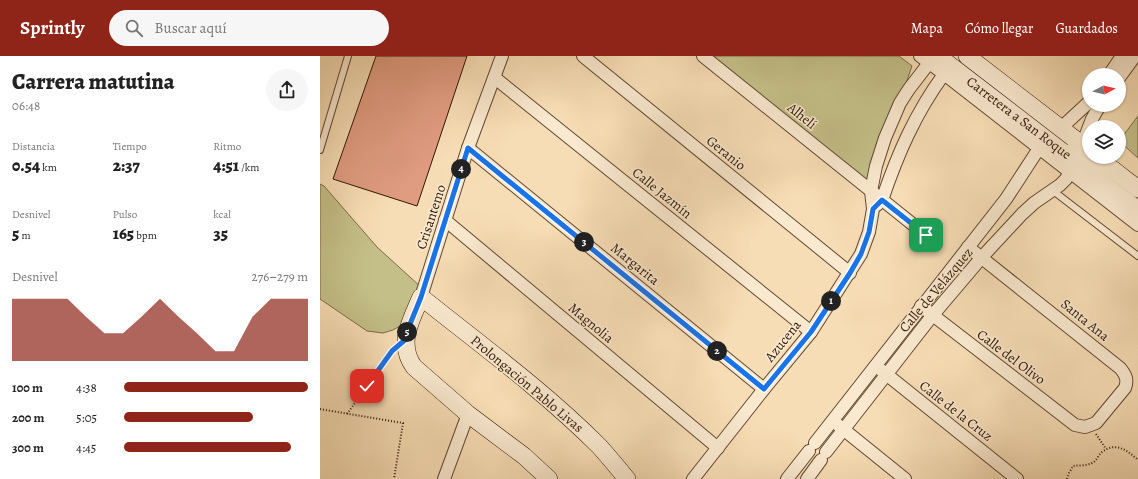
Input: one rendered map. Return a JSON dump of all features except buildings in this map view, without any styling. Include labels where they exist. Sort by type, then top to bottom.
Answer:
[{"type":"main road","name":"Carretera a San Roque","points":[[967,56],[997,81],[1061,128],[1082,146]]},
{"type":"main road","name":"Carretera a San Roque","points":[[938,60],[1059,154],[1138,210]]},
{"type":"main road","points":[[938,60],[967,63],[997,81]]},
{"type":"main road","points":[[1030,106],[1049,127],[1059,154],[1074,149],[1115,171]]},
{"type":"main road","points":[[1106,164],[1138,189]]},
{"type":"main road","points":[[421,297],[406,334],[409,357],[414,367],[468,414],[524,456],[549,479]]},
{"type":"main road","name":"Prolongación Pablo Livas","points":[[421,297],[541,393],[590,438],[627,479]]},
{"type":"street","name":"Crisantemo","points":[[421,297],[468,148],[502,56]]},
{"type":"street","name":"Geranio","points":[[584,56],[850,273]]},
{"type":"street","name":"Alhelí","points":[[702,56],[926,235]]},
{"type":"street","points":[[1114,68],[1122,56]]},
{"type":"street","points":[[1126,68],[1135,56]]},
{"type":"street","name":"Azucena","points":[[693,479],[811,332],[850,273],[861,254],[869,232],[873,209],[871,191],[876,166],[885,138],[900,103],[920,73],[938,60]]},
{"type":"street","points":[[873,209],[882,200],[902,146],[919,113],[938,60]]},
{"type":"street","name":"Calle Jazmín","points":[[495,78],[811,332]]},
{"type":"street","points":[[1061,128],[1082,108]]},
{"type":"street","name":"Margarita","points":[[468,148],[764,389]]},
{"type":"street","points":[[1059,154],[1138,225]]},
{"type":"street","name":"Calle de Velázquez","points":[[789,479],[921,306],[1006,199],[1033,157],[1059,154],[1066,179],[1022,214],[982,257],[932,316],[807,479]]},
{"type":"street","points":[[1006,199],[1022,214]]},
{"type":"street","name":"Magnolia","points":[[445,220],[718,448]]},
{"type":"street","name":"Santa Ana","points":[[968,247],[1120,368],[1125,374],[1127,383],[1125,388],[1096,423],[1088,426]]},
{"type":"street","name":"Calle del Olivo","points":[[921,306],[1075,425],[1088,426]]},
{"type":"street","name":"Calle de la Cruz","points":[[875,366],[1018,479]]},
{"type":"street","points":[[444,479],[468,414]]},
{"type":"street","points":[[833,421],[905,479]]},
{"type":"lane","points":[[320,150],[348,56]]},
{"type":"lane","points":[[1052,190],[1138,256]]},
{"type":"path","points":[[347,414],[392,351],[406,339]]},
{"type":"path","points":[[320,409],[403,424],[394,479]]},
{"type":"path","points":[[1088,426],[1106,450]]},
{"type":"path","points":[[1067,479],[1073,466],[1088,465],[1101,453],[1115,447],[1124,448],[1138,460]]},
{"type":"shaded area","points":[[704,56],[899,56],[912,66],[870,187]]},
{"type":"shaded area","points":[[1138,116],[1138,158],[1126,147],[1126,132]]},
{"type":"shaded area","points":[[320,184],[324,186],[377,247],[422,288],[405,323],[393,330],[383,333],[367,331],[320,299]]},
{"type":"route","points":[[367,386],[392,351],[406,339],[406,334],[421,297],[468,148],[764,389],[811,332],[850,273],[861,254],[869,232],[873,209],[882,200],[926,235]]}]
